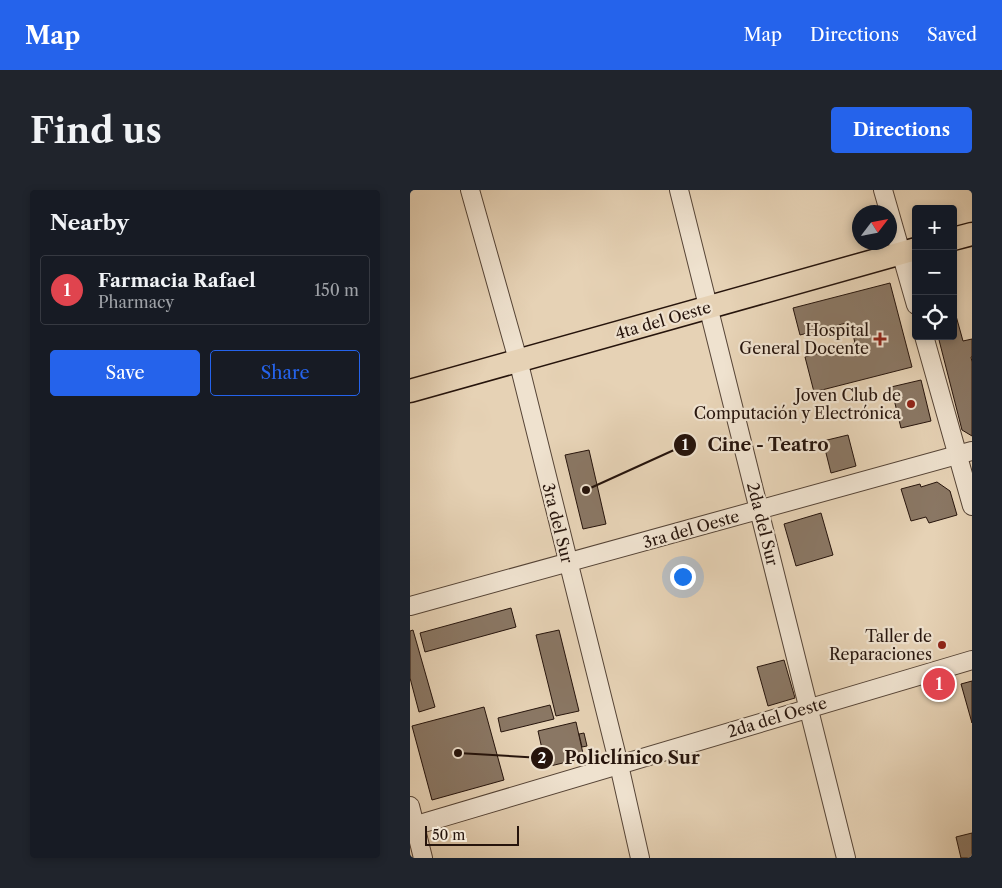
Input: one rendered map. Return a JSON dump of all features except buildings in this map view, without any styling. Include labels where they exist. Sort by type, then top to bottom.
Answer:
[{"type":"main road","points":[[957,238],[972,234]]},
{"type":"main road","name":"4ta del Oeste","points":[[410,390],[908,251]]},
{"type":"street","name":"3ra del Sur","points":[[470,190],[518,360],[619,765],[640,858]]},
{"type":"street","name":"2da del Sur","points":[[678,190],[846,858]]},
{"type":"street","points":[[883,190],[908,251],[915,295]]},
{"type":"street","points":[[925,340],[965,453],[972,506]]},
{"type":"street","name":"3ra del Oeste","points":[[410,606],[965,453]]},
{"type":"street","name":"2da del Oeste","points":[[412,826],[972,660]]},
{"type":"street","points":[[410,806],[412,826],[423,858]]},
{"type":"place","name":"Hospital General Docente","points":[[880,339]]},
{"type":"place","name":"Joven Club de Computación y Electrónica","points":[[911,404]]},
{"type":"place","name":"Cine - Teatro","points":[[586,490]]},
{"type":"place","name":"Taller de Reparaciones","points":[[942,645]]},
{"type":"place","name":"Farmacia Rafael","points":[[939,684]]},
{"type":"place","name":"Policlínico Sur","points":[[458,753]]}]
